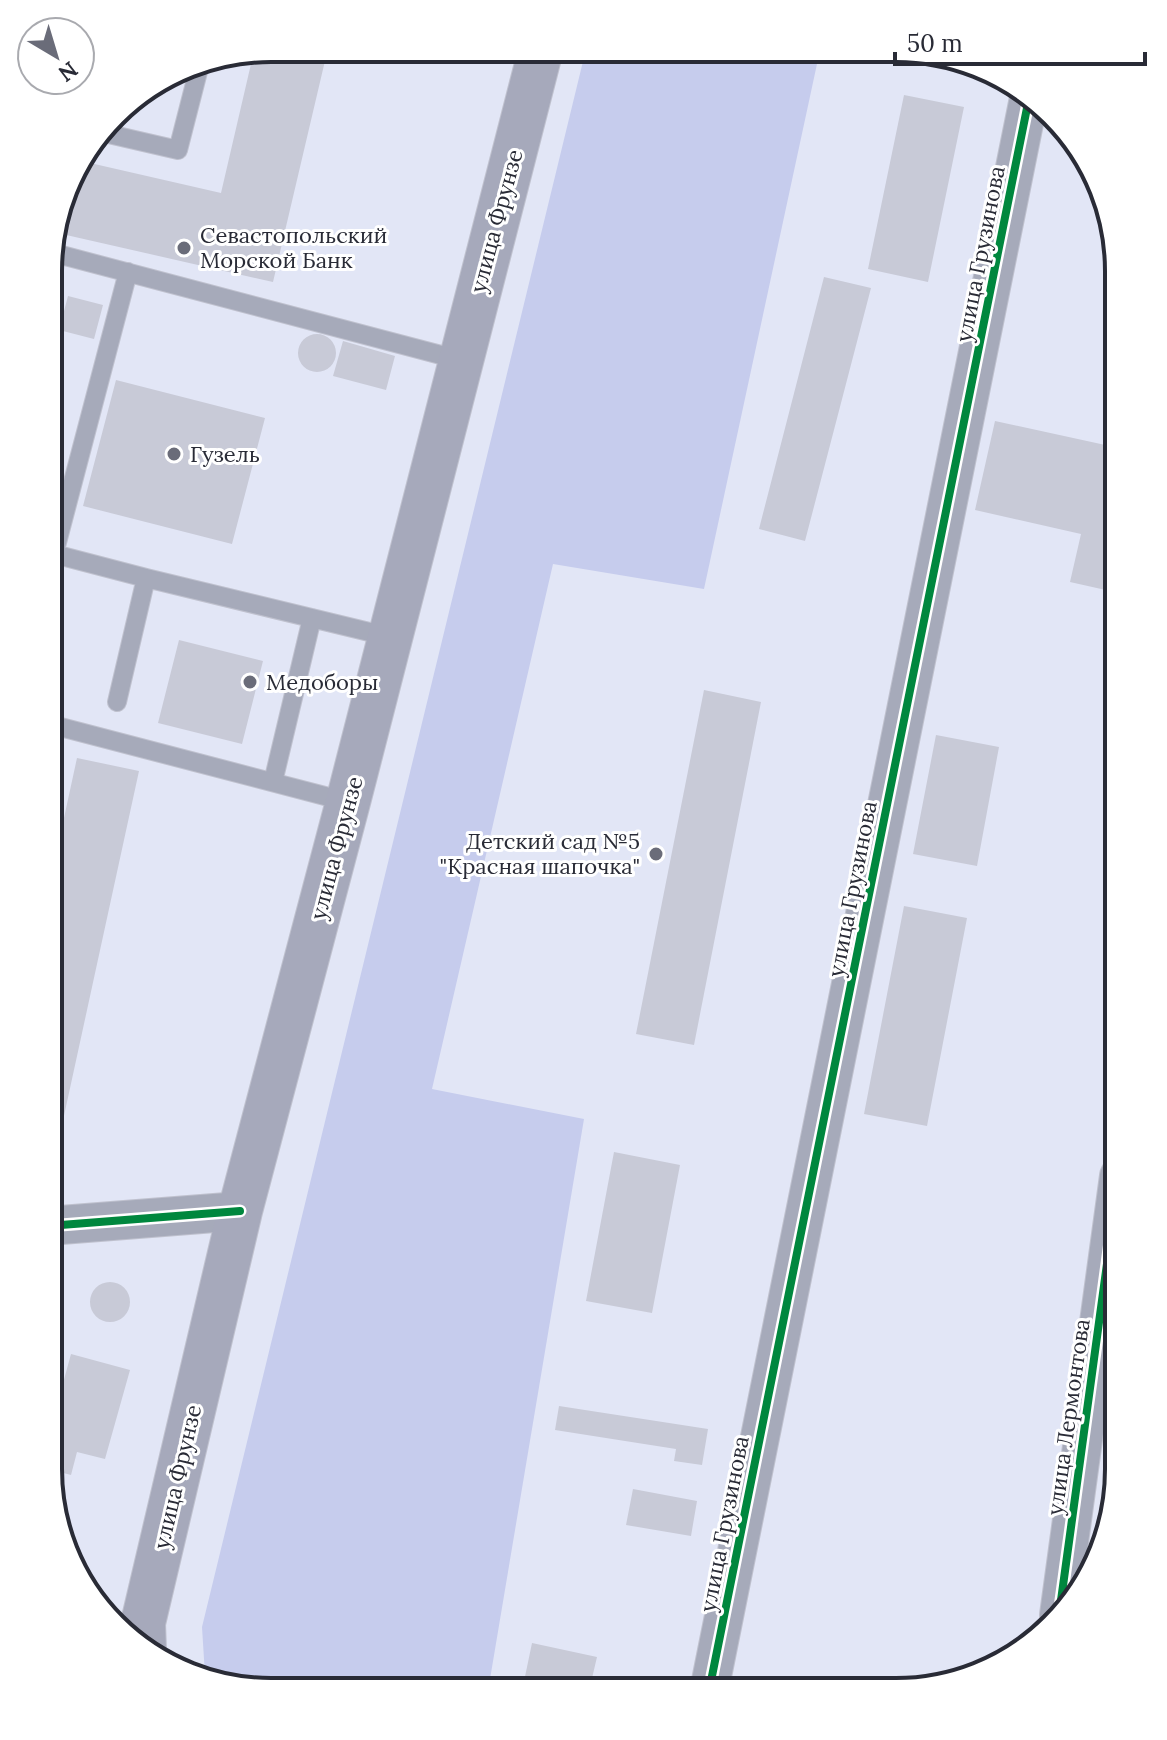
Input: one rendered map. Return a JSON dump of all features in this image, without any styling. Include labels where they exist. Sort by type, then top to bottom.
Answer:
[{"type":"main road","name":"улица Фрунзе","points":[[139,1631],[240,1211],[538,62]]},
{"type":"street","name":"улица Грузинова","points":[[712,1678],[1027,108]]},
{"type":"street","points":[[62,1225],[240,1211]]},
{"type":"street","name":"улица Лермонтова","points":[[1062,1596],[1105,1278]]},
{"type":"lane","points":[[113,135],[178,150],[197,76]]},
{"type":"lane","points":[[63,255],[460,360]]},
{"type":"lane","points":[[62,524],[128,272]]},
{"type":"lane","points":[[62,556],[390,637]]},
{"type":"lane","points":[[117,702],[146,578]]},
{"type":"lane","points":[[273,782],[312,618]]},
{"type":"lane","points":[[62,727],[348,802]]},
{"type":"shaded area","points":[[583,62],[817,62],[704,589],[553,564],[432,1089],[584,1119],[490,1678],[243,1676],[204,1667],[202,1627]]},
{"type":"building","points":[[325,62],[273,282],[66,235],[73,204],[92,163],[221,193],[251,63]]},
{"type":"building","points":[[904,95],[964,107],[928,282],[868,269]]},
{"type":"building","points":[[824,277],[871,288],[805,541],[759,529]]},
{"type":"building","points":[[68,296],[103,305],[94,339],[62,331]]},
{"type":"building","points":[[317,334],[331,339],[336,353],[331,367],[317,372],[303,367],[298,353],[303,339]]},
{"type":"building","points":[[343,341],[395,356],[386,390],[333,376]]},
{"type":"building","points":[[116,380],[265,418],[232,544],[83,506]]},
{"type":"building","points":[[995,421],[1105,445],[1105,590],[1070,582],[1081,534],[975,510]]},
{"type":"building","points":[[179,640],[263,661],[242,744],[158,723]]},
{"type":"building","name":"Детский сад №5 \"Красная шапочка\"","points":[[704,690],[761,702],[694,1045],[636,1034]]},
{"type":"building","points":[[936,735],[999,747],[977,866],[913,854]]},
{"type":"building","points":[[77,758],[139,771],[62,1125],[62,827]]},
{"type":"building","points":[[904,906],[967,918],[927,1126],[864,1114]]},
{"type":"building","points":[[614,1152],[680,1165],[652,1313],[586,1301]]},
{"type":"building","points":[[110,1282],[124,1288],[130,1302],[124,1316],[110,1322],[96,1316],[90,1302],[96,1288]]},
{"type":"building","points":[[71,1354],[130,1370],[105,1459],[77,1452],[71,1475],[62,1473],[62,1387]]},
{"type":"building","points":[[559,1406],[708,1429],[702,1465],[674,1461],[676,1449],[555,1430]]},
{"type":"building","points":[[633,1489],[697,1501],[691,1536],[626,1525]]},
{"type":"building","points":[[532,1643],[597,1657],[592,1678],[525,1678]]},
{"type":"cycle path","points":[[712,1678],[1027,108]]},
{"type":"cycle path","points":[[62,1225],[240,1211]]},
{"type":"cycle path","points":[[1062,1596],[1105,1278]]},
{"type":"place","name":"Севастопольский Морской Банк","points":[[184,248]]},
{"type":"place","name":"Гузель","points":[[174,454]]},
{"type":"place","name":"Медоборы","points":[[250,682]]},
{"type":"place","name":"Детский сад №5 \"Красная шапочка\"","points":[[656,854]]}]
